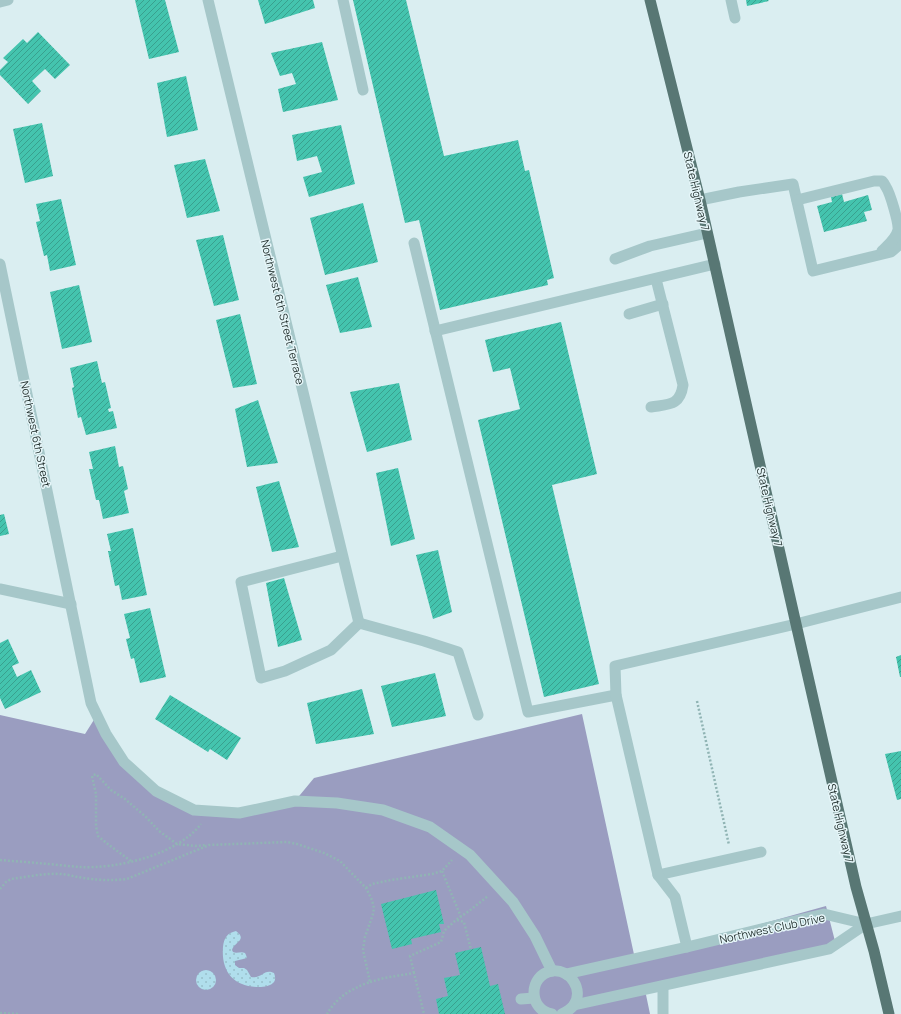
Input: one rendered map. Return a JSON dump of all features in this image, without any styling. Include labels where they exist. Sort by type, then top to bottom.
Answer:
[{"type":"main road","name":"State Highway 7","points":[[650,0],[700,200],[856,887],[874,951],[889,1014]]},
{"type":"street","points":[[0,2],[8,0]]},
{"type":"street","name":"Northwest 6th Street Terrace","points":[[208,0],[359,624]]},
{"type":"street","points":[[343,0],[363,90]]},
{"type":"street","points":[[731,0],[735,18]]},
{"type":"street","points":[[796,200],[874,181],[882,182],[887,188],[898,221],[898,231],[890,244],[877,255]]},
{"type":"street","points":[[700,200],[739,192],[793,184],[812,271],[891,252],[901,243]]},
{"type":"street","points":[[615,259],[650,246],[707,233]]},
{"type":"street","points":[[414,244],[528,712],[616,695]]},
{"type":"street","name":"Northwest 6th Street","points":[[0,264],[91,703],[106,734],[124,762],[156,791],[194,810],[239,813],[295,801],[337,803],[383,810],[430,826],[470,855],[513,902],[534,936],[552,972]]},
{"type":"street","points":[[435,331],[714,264]]},
{"type":"street","points":[[651,407],[676,401],[680,397],[683,385],[656,279]]},
{"type":"street","points":[[629,314],[663,304]]},
{"type":"street","points":[[342,556],[241,582],[261,678],[285,672],[331,650],[359,624],[424,641],[458,652],[478,715]]},
{"type":"street","points":[[0,590],[71,604]]},
{"type":"street","points":[[688,947],[675,897],[658,875],[616,695],[615,666],[796,624],[901,597]]},
{"type":"street","points":[[658,875],[761,852]]},
{"type":"street","name":"Northwest Club Drive","points":[[566,974],[688,947],[824,914],[866,924]]},
{"type":"street","points":[[574,1005],[829,949],[866,924],[901,916]]},
{"type":"street","points":[[552,1014],[542,1010],[537,1005],[534,998],[535,984],[539,978],[545,974],[559,971],[572,978],[577,991],[577,998],[574,1005],[562,1014]]},
{"type":"street","points":[[663,986],[663,1014]]},
{"type":"street","points":[[521,999],[534,998]]},
{"type":"path","points":[[698,701],[732,858]]},
{"type":"path","points":[[131,861],[98,836],[96,826],[96,794],[92,776],[96,774],[111,790],[125,799],[146,817],[159,831],[177,844],[195,846],[287,842],[324,853],[340,861],[366,888],[374,908],[365,936],[363,950],[370,982]]},
{"type":"path","points":[[0,860],[81,867],[112,866],[158,854],[177,844],[195,831],[211,811]]},
{"type":"path","points":[[0,889],[6,882],[11,880],[50,874],[106,880],[127,879],[209,845]]},
{"type":"path","points":[[366,888],[372,884],[442,871],[460,848]]},
{"type":"path","points":[[442,871],[461,917]]},
{"type":"path","points":[[424,1014],[410,956],[441,942],[444,932],[456,920],[500,887]]},
{"type":"path","points":[[456,920],[464,922],[471,950]]},
{"type":"path","points":[[327,1014],[331,1007],[345,993],[354,988],[370,982],[414,973]]},
{"type":"path","points":[[0,1013],[20,1014]]},
{"type":"shaded area","points":[[582,714],[635,959],[826,906],[836,945],[645,990],[650,1014],[0,1014],[0,715],[85,734],[97,715],[106,734],[156,791],[194,810],[239,813],[295,801],[314,778]]},
{"type":"sand","points":[[236,931],[241,939],[232,950],[234,953],[245,953],[247,958],[235,961],[235,965],[239,968],[244,968],[247,970],[251,977],[258,977],[268,972],[274,973],[274,982],[259,987],[250,986],[236,981],[230,976],[224,963],[223,944],[228,935]]},
{"type":"sand","points":[[206,970],[213,973],[216,980],[213,987],[206,990],[199,987],[196,980],[199,973]]},
{"type":"building","points":[[135,0],[165,0],[179,52],[149,59]]},
{"type":"building","points":[[258,0],[313,0],[315,8],[265,24]]},
{"type":"building","points":[[353,0],[406,0],[444,156],[518,140],[525,171],[529,170],[554,278],[547,280],[548,285],[440,310],[419,220],[405,223]]},
{"type":"building","points":[[746,0],[768,0],[769,1],[747,6]]},
{"type":"building","points":[[38,32],[70,65],[55,79],[45,69],[32,81],[41,91],[28,104],[0,75],[0,70],[8,62],[3,58],[23,39],[27,43]]},
{"type":"building","points":[[322,42],[338,100],[283,112],[278,89],[296,84],[292,73],[280,76],[271,53]]},
{"type":"building","points":[[186,76],[198,130],[167,137],[157,83]]},
{"type":"building","points":[[42,123],[53,176],[25,183],[13,129]]},
{"type":"building","points":[[341,125],[355,184],[309,197],[303,177],[322,172],[317,156],[297,161],[292,135]]},
{"type":"building","points":[[205,159],[220,211],[187,218],[174,165]]},
{"type":"building","points":[[842,194],[844,202],[868,195],[872,210],[864,212],[867,221],[824,232],[817,206],[832,202],[831,197]]},
{"type":"building","points":[[61,199],[76,265],[50,271],[47,255],[44,256],[36,222],[40,221],[36,204]]},
{"type":"building","points":[[363,203],[378,262],[325,275],[310,218]]},
{"type":"building","points":[[223,235],[239,300],[214,306],[196,240]]},
{"type":"building","points":[[358,277],[372,327],[340,333],[326,285]]},
{"type":"building","points":[[79,285],[92,342],[62,349],[50,292]]},
{"type":"building","points":[[240,314],[257,384],[233,388],[216,320]]},
{"type":"building","points":[[561,322],[597,474],[552,485],[599,684],[544,697],[478,420],[520,409],[510,368],[493,372],[485,340]]},
{"type":"building","points":[[97,361],[102,383],[105,382],[111,408],[108,409],[109,412],[113,411],[117,428],[86,435],[81,417],[78,418],[70,368]]},
{"type":"building","points":[[399,383],[412,440],[367,452],[350,392]]},
{"type":"building","points":[[258,400],[278,463],[247,467],[235,409]]},
{"type":"building","points":[[115,446],[119,467],[123,466],[128,489],[124,491],[129,513],[103,519],[99,500],[96,500],[89,469],[93,469],[89,452]]},
{"type":"building","points":[[398,468],[415,539],[391,546],[376,473]]},
{"type":"building","points":[[279,481],[299,547],[272,552],[256,487]]},
{"type":"building","points":[[4,514],[9,534],[0,536],[0,515]]},
{"type":"building","points":[[133,528],[147,595],[122,600],[119,585],[115,586],[108,551],[111,551],[107,534]]},
{"type":"building","points":[[438,550],[452,612],[433,619],[416,555]]},
{"type":"building","points":[[284,578],[302,640],[278,647],[266,583]]},
{"type":"building","points":[[150,608],[166,677],[140,683],[134,658],[131,659],[126,639],[130,638],[124,614]]},
{"type":"building","points":[[8,639],[19,663],[12,666],[17,677],[31,670],[41,692],[5,709],[0,698],[0,643]]},
{"type":"building","points":[[901,655],[901,677],[900,677],[896,657]]},
{"type":"building","points":[[435,673],[446,716],[392,727],[381,686]]},
{"type":"building","points":[[362,689],[374,734],[316,744],[307,703]]},
{"type":"building","points":[[170,695],[241,738],[227,760],[210,749],[208,752],[155,719]]},
{"type":"building","points":[[901,751],[901,799],[897,800],[885,754]]},
{"type":"building","points":[[436,890],[444,924],[439,924],[441,932],[411,939],[412,944],[392,949],[381,904]]},
{"type":"building","points":[[481,947],[490,986],[498,984],[505,1014],[439,1014],[436,999],[448,996],[444,978],[460,975],[455,953]]}]
